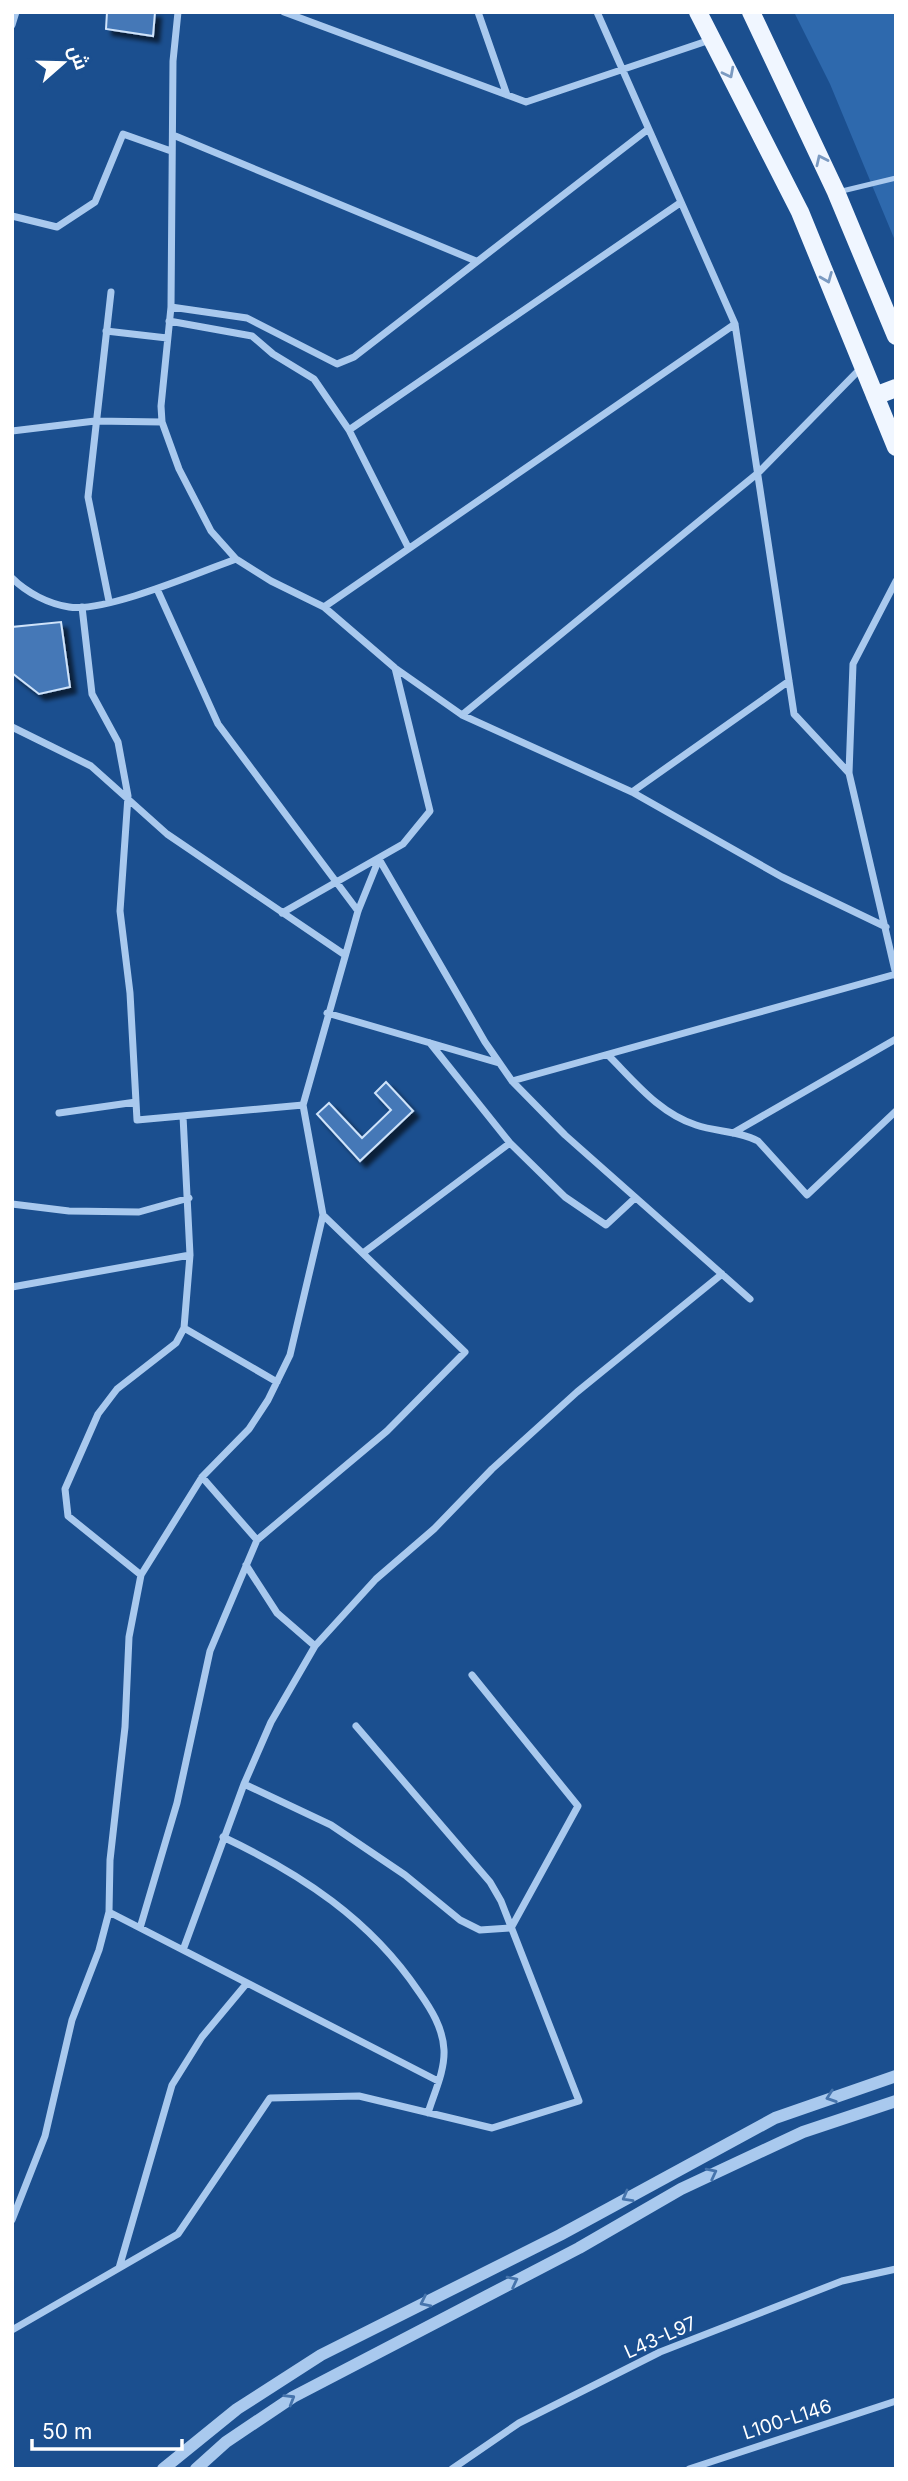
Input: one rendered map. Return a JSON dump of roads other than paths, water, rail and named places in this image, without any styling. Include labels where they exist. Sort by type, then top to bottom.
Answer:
[{"type":"main road","points":[[698,12],[800,212],[896,447]]},
{"type":"main road","points":[[751,12],[836,192],[896,336]]},
{"type":"main road","points":[[875,396],[896,388]]},
{"type":"street","points":[[12,25],[16,12]]},
{"type":"street","points":[[178,12],[173,61],[171,151],[174,242],[171,307],[161,385],[162,422],[179,469],[206,522],[236,559],[271,581],[324,607],[395,668],[462,715],[632,792],[782,877],[886,927]]},
{"type":"street","points":[[284,12],[526,102],[711,39]]},
{"type":"street","points":[[310,12],[314,23]]},
{"type":"street","points":[[478,12],[507,95]]},
{"type":"street","points":[[597,12],[735,324],[794,714],[849,773]]},
{"type":"street","points":[[171,307],[247,318],[337,364],[355,358],[647,130]]},
{"type":"street","points":[[12,216],[57,227],[95,202],[123,134],[171,151]]},
{"type":"street","points":[[173,135],[476,261]]},
{"type":"street","points":[[349,430],[680,203]]},
{"type":"street","points":[[109,601],[88,497],[111,292]]},
{"type":"street","points":[[169,321],[252,336],[273,354],[314,379],[349,430],[408,547]]},
{"type":"street","points":[[324,607],[735,324]]},
{"type":"street","points":[[106,331],[167,338]]},
{"type":"street","points":[[462,715],[758,473],[863,367]]},
{"type":"street","points":[[12,430],[95,421],[162,422]]},
{"type":"street","points":[[12,578],[22,588],[42,598],[70,608],[82,607],[157,589],[236,559]]},
{"type":"street","points":[[512,1082],[896,975],[849,773],[853,664],[896,581]]},
{"type":"street","points":[[157,589],[218,723],[358,911]]},
{"type":"street","points":[[82,607],[92,694],[118,742],[128,796],[120,911],[130,993],[137,1120],[303,1105]]},
{"type":"street","points":[[282,913],[404,844],[430,811],[395,668]]},
{"type":"street","points":[[632,792],[789,681]]},
{"type":"street","points":[[12,727],[91,766],[128,796],[167,834],[345,955]]},
{"type":"street","points":[[12,2220],[44,2136],[72,2020],[99,1950],[109,1912],[110,1860],[125,1727],[129,1637],[141,1575],[202,1477],[249,1429],[290,1355],[323,1214],[303,1105],[358,911],[379,859]]},
{"type":"street","points":[[379,859],[512,1082],[565,1135],[750,1298]]},
{"type":"street","points":[[327,1013],[500,1063]]},
{"type":"street","points":[[733,1133],[896,1039]]},
{"type":"street","points":[[430,1042],[510,1143],[565,1197],[606,1225],[635,1198]]},
{"type":"street","points":[[608,1055],[646,1094],[674,1116],[709,1129],[758,1141],[807,1195],[896,1111]]},
{"type":"street","points":[[59,1113],[136,1102]]},
{"type":"street","points":[[141,1575],[68,1516],[65,1489],[98,1414],[117,1389],[176,1343],[184,1328],[190,1255],[190,1198],[183,1116]]},
{"type":"street","points":[[363,1253],[510,1143]]},
{"type":"street","points":[[12,1205],[69,1211],[139,1213],[190,1198]]},
{"type":"street","points":[[140,1928],[177,1803],[210,1651],[257,1540],[387,1431],[466,1352],[323,1214]]},
{"type":"street","points":[[12,1287],[190,1255]]},
{"type":"street","points":[[183,1950],[244,1784],[271,1722],[315,1646],[376,1579],[434,1530],[510,1452],[577,1392],[722,1274]]},
{"type":"street","points":[[184,1328],[277,1382]]},
{"type":"street","points":[[202,1477],[257,1540]]},
{"type":"street","points":[[246,1565],[277,1613],[315,1646]]},
{"type":"street","points":[[472,1675],[578,1807],[511,1928]]},
{"type":"street","points":[[12,2330],[178,2234],[270,2098],[359,2096],[492,2128],[579,2101],[501,1901],[475,1860],[356,1726]]},
{"type":"street","points":[[244,1784],[331,1825],[396,1868],[460,1920],[480,1930],[511,1928]]},
{"type":"street","points":[[223,1838],[286,1869],[347,1911],[386,1947],[431,2010],[441,2032],[443,2064],[428,2113]]},
{"type":"street","points":[[109,1912],[438,2081]]},
{"type":"street","points":[[119,2268],[172,2085],[202,2037],[247,1983]]},
{"type":"street","points":[[163,2469],[206,2432],[270,2386],[389,2319],[560,2235],[775,2118],[896,2076]]},
{"type":"street","points":[[196,2469],[226,2442],[293,2397],[579,2248],[719,2169],[803,2132],[896,2101]]},
{"type":"street","name":"L43-L97","points":[[452,2469],[519,2423],[660,2351],[842,2281],[896,2269]]},
{"type":"street","points":[[389,2319],[400,2339]]},
{"type":"street","name":"L100-L146","points":[[689,2469],[896,2401]]},
{"type":"lane","points":[[836,192],[896,178]]}]
